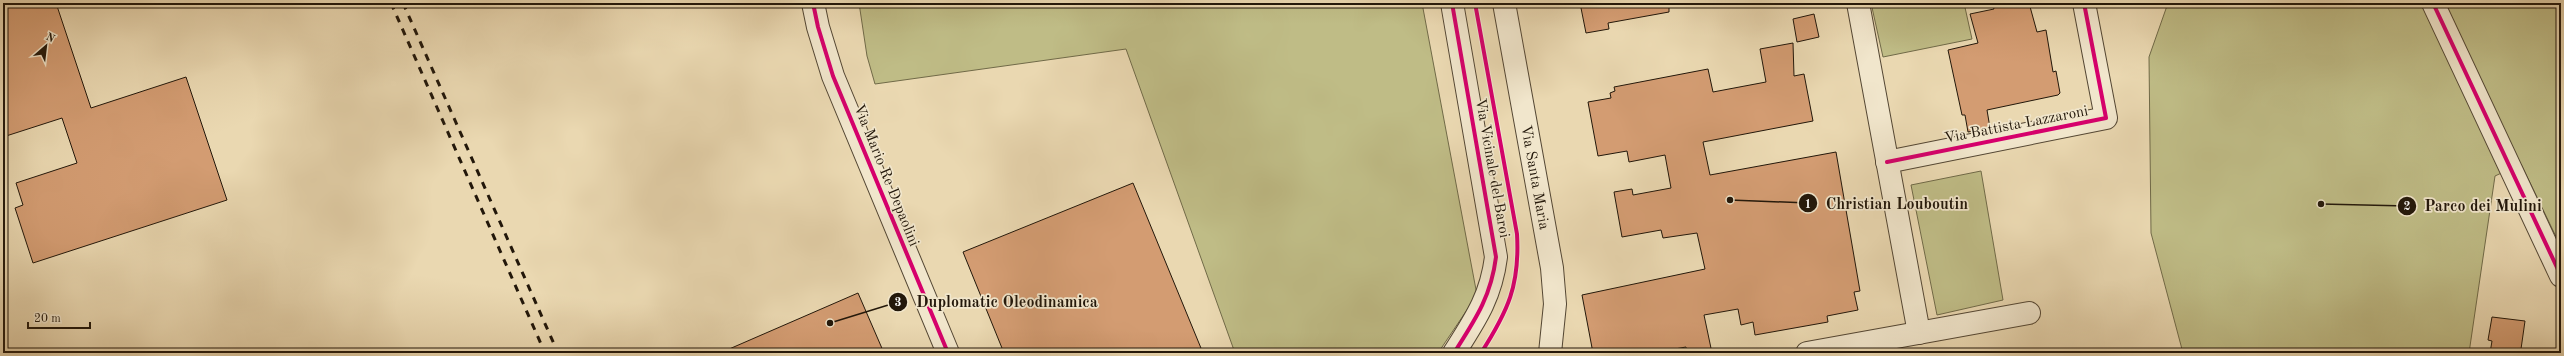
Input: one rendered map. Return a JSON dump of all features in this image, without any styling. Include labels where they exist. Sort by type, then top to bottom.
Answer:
[{"type":"street","name":"Via Mario Re Depaolini","points":[[813,3],[821,39],[833,76],[948,353]]},
{"type":"street","name":"Via Vicinale del Baroi","points":[[1452,3],[1496,257],[1494,277],[1488,297],[1454,353]]},
{"type":"street","name":"Via Santa Maria","points":[[1504,3],[1553,274],[1555,304],[1550,353]]},
{"type":"street","points":[[1858,3],[1919,333]]},
{"type":"street","name":"Via Battista Lazzaroni","points":[[1887,162],[2106,118],[2084,3]]},
{"type":"street","points":[[2433,3],[2561,276]]},
{"type":"street","points":[[1807,353],[2029,313]]},
{"type":"shaded area","points":[[859,3],[1422,3],[1477,295],[1438,353],[1235,353],[1126,49],[875,84],[867,56]]},
{"type":"shaded area","points":[[1871,3],[1964,3],[1972,39],[1883,57]]},
{"type":"shaded area","points":[[2168,3],[2561,3],[2561,247],[2521,164],[2495,176],[2469,353],[2183,353],[2151,233],[2149,57]]},
{"type":"shaded area","points":[[1981,171],[2003,300],[1937,315],[1911,185]]},
{"type":"building","points":[[3,3],[56,3],[91,108],[186,77],[227,200],[33,263],[15,208],[23,205],[16,183],[77,163],[62,118],[3,137]]},
{"type":"building","points":[[1580,3],[1669,3],[1669,12],[1608,23],[1609,29],[1586,33]]},
{"type":"building","points":[[1992,3],[2029,3],[2037,32],[2046,30],[2053,72],[2056,71],[2060,93],[2058,95],[1987,110],[1990,128],[1968,132],[1965,115],[1962,115],[1948,50],[1978,43],[1970,14],[1994,9]]},
{"type":"building","points":[[1814,14],[1819,37],[1797,42],[1793,19]]},
{"type":"building","points":[[1793,43],[1794,76],[1804,74],[1813,121],[1703,142],[1710,175],[1836,152],[1860,291],[1854,292],[1858,310],[1827,316],[1828,322],[1755,335],[1753,322],[1741,325],[1738,309],[1704,315],[1712,353],[1687,353],[1686,347],[1652,353],[1593,353],[1582,295],[1705,269],[1697,233],[1663,238],[1661,230],[1622,237],[1614,192],[1632,189],[1633,195],[1671,188],[1665,155],[1629,162],[1627,151],[1598,156],[1588,102],[1611,98],[1610,93],[1615,91],[1614,87],[1708,69],[1713,92],[1766,82],[1760,49]]},
{"type":"building","points":[[1133,183],[1203,353],[1004,353],[963,252]]},
{"type":"building","points":[[858,293],[884,353],[720,353]]},
{"type":"building","points":[[2492,317],[2525,321],[2521,349],[2517,349],[2516,353],[2490,353],[2492,341],[2488,340]]},
{"type":"railway","points":[[391,3],[545,353]]},
{"type":"railway","points":[[403,3],[558,353]]},
{"type":"cycle path","points":[[813,3],[818,27],[833,76],[948,353]]},
{"type":"cycle path","points":[[1452,3],[1496,257],[1494,271],[1481,308],[1454,353]]},
{"type":"cycle path","points":[[1475,3],[1517,234],[1516,268],[1510,297],[1498,324],[1481,353]]},
{"type":"cycle path","points":[[1887,162],[2106,118],[2084,3]]},
{"type":"cycle path","points":[[2433,3],[2561,276]]},
{"type":"place","name":"Christian Louboutin","points":[[1730,200]]},
{"type":"place","name":"Parco dei Mulini","points":[[2321,204]]},
{"type":"place","name":"Duplomatic Oleodinamica","points":[[830,323]]}]
